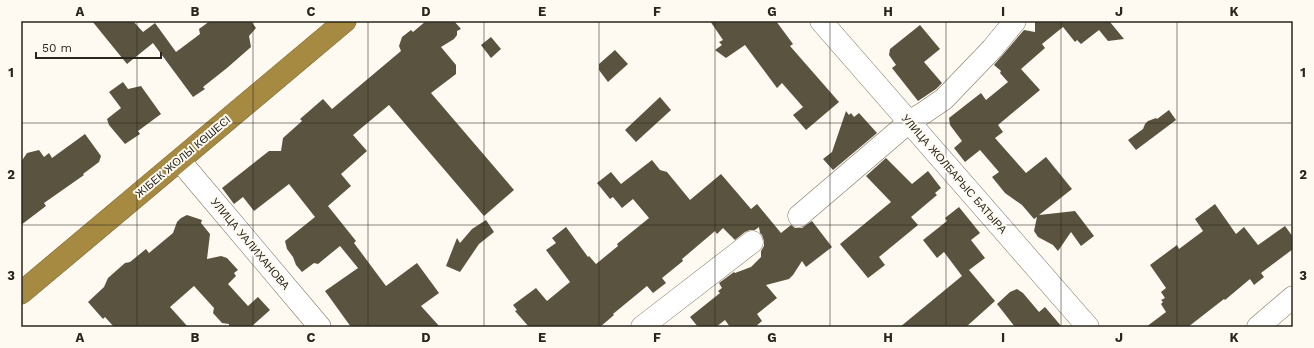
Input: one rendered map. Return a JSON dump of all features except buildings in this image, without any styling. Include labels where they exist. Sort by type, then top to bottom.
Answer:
[{"type":"highway","name":"ЖІБЕК ЖОЛЫ КӨШЕСІ","points":[[21,293],[345,21]]},
{"type":"street","name":"УЛИЦА ЖОЛБАРЫС БАТЫРА","points":[[821,21],[1088,327]]},
{"type":"street","points":[[799,216],[908,122],[944,100],[992,49],[1015,21]]},
{"type":"street","name":"УЛИЦА УАЛИХАНОВА","points":[[180,161],[320,327]]},
{"type":"street","points":[[642,327],[752,242]]},
{"type":"street","points":[[1258,327],[1293,297]]}]
